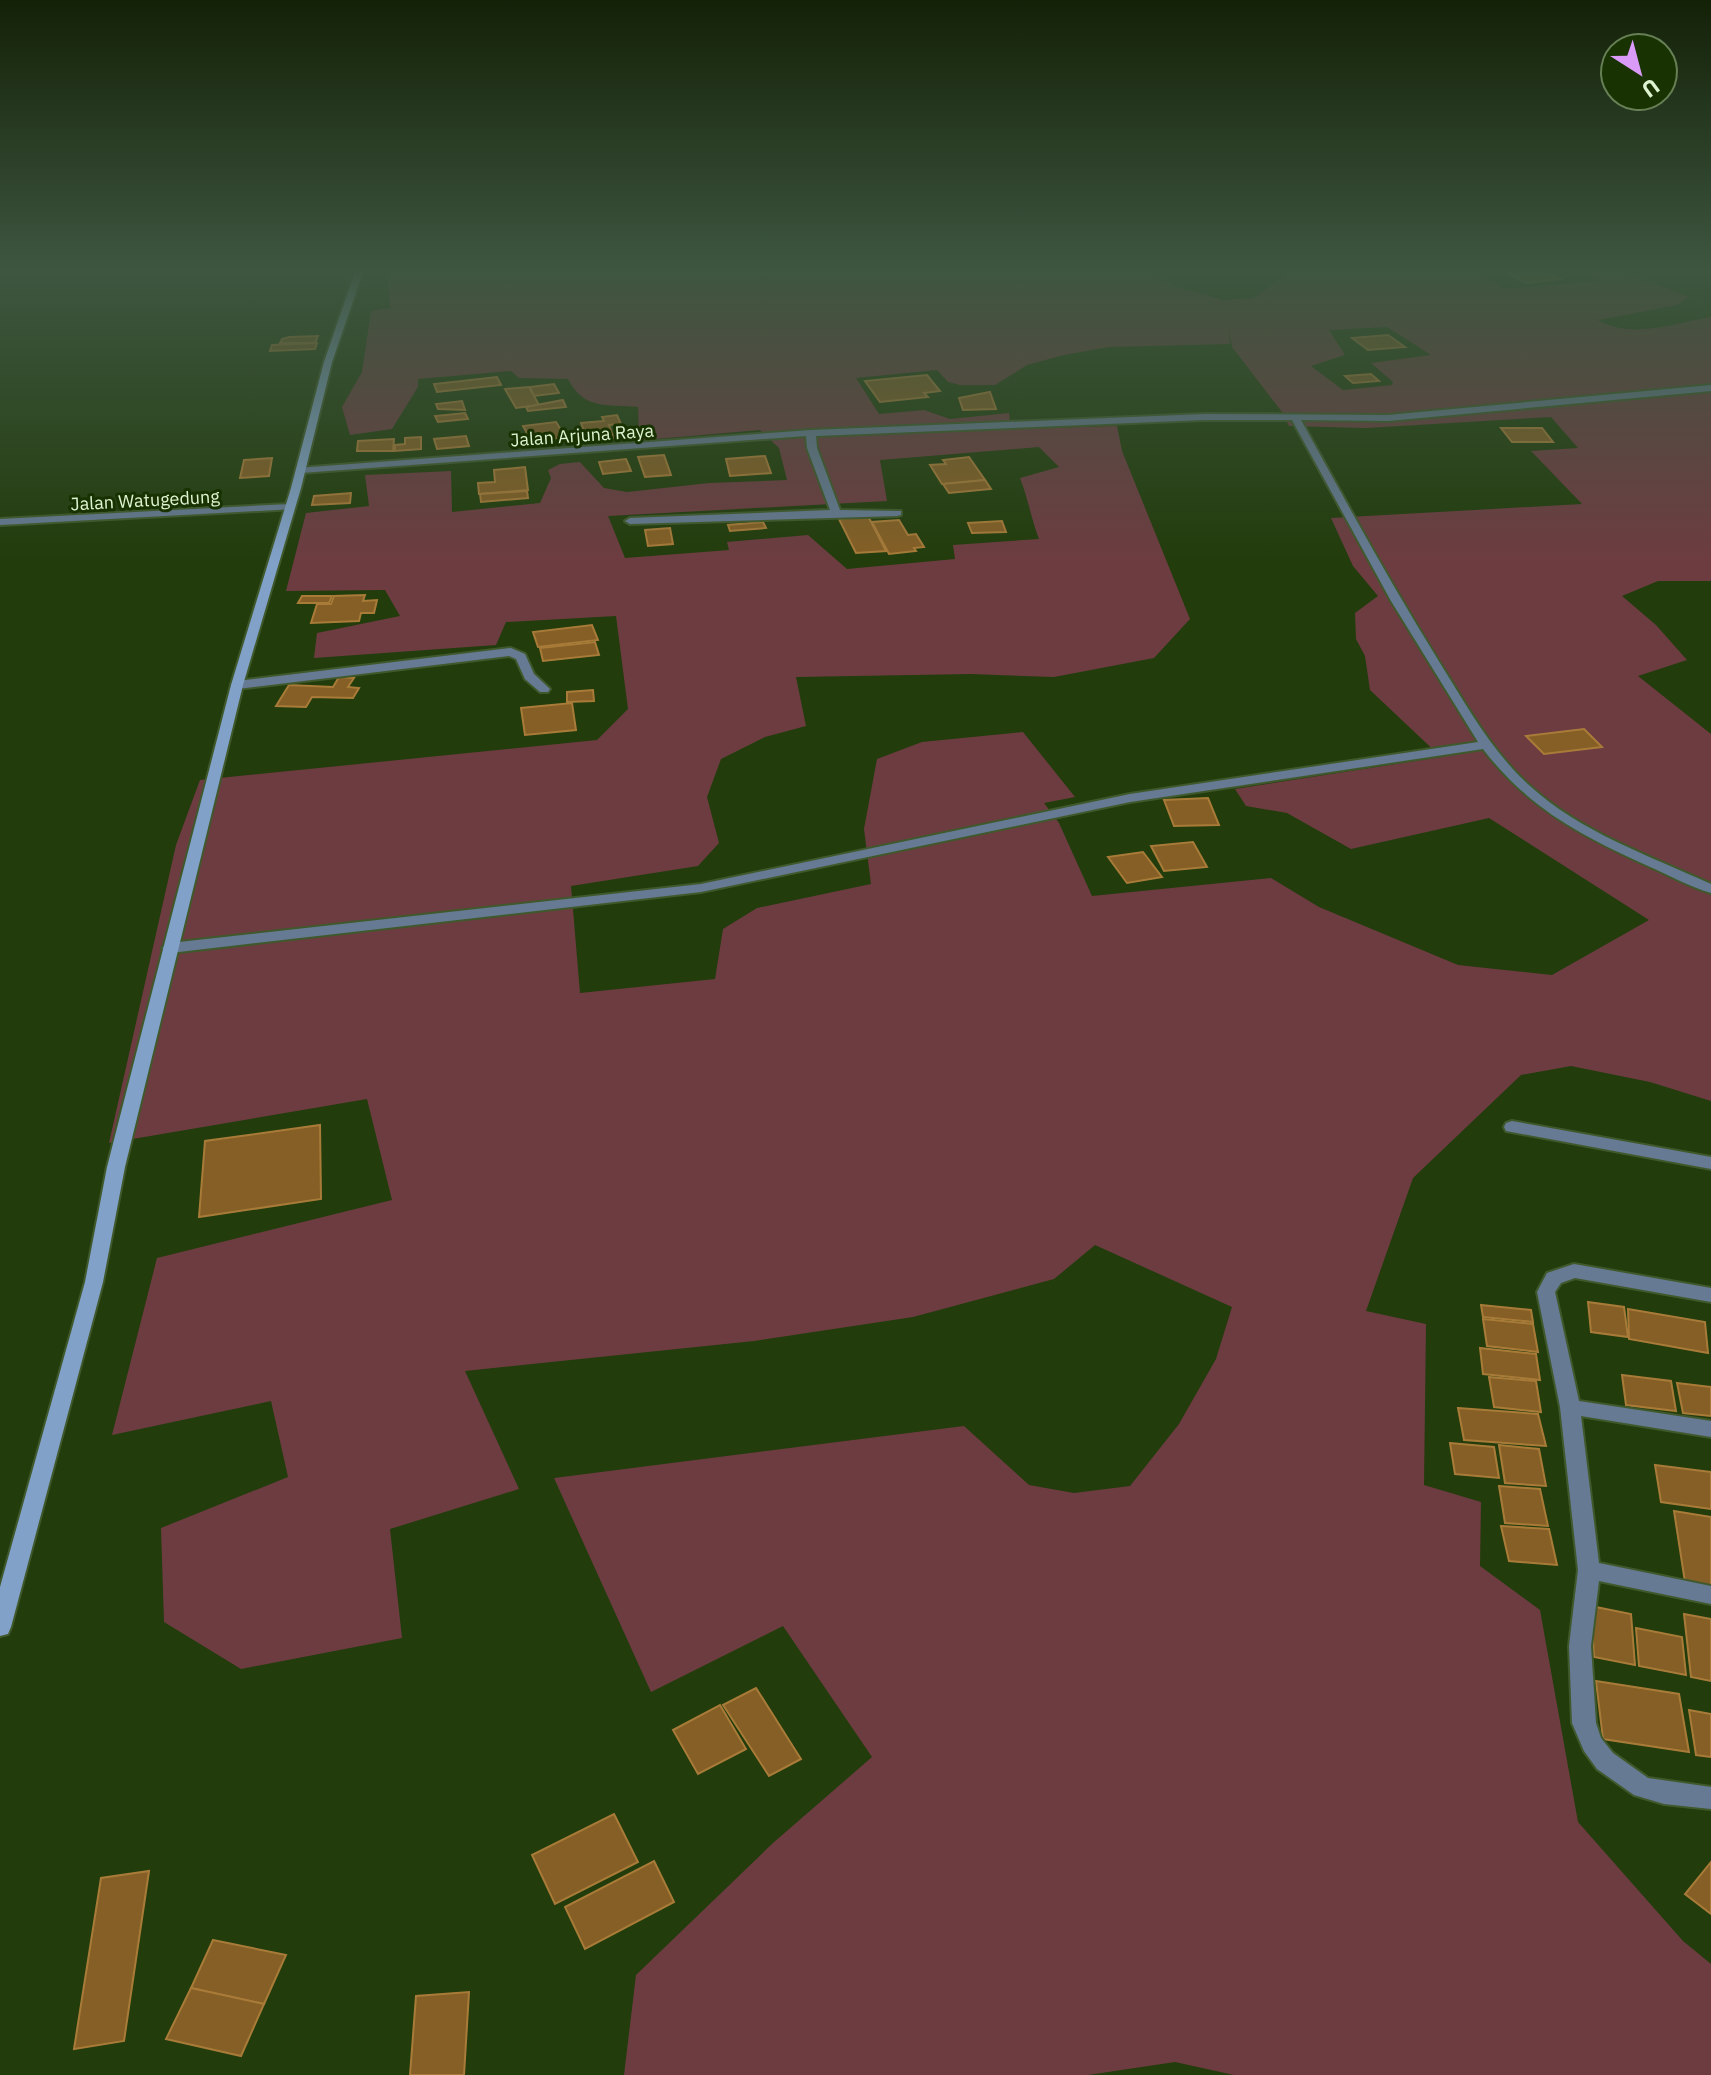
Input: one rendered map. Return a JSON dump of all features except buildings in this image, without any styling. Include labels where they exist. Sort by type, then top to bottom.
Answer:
[{"type":"street","points":[[0,1627],[94,1282],[116,1167],[237,685],[301,470],[326,369]]},
{"type":"street","name":"Jalan Arjuna Raya","points":[[301,470],[811,433],[1154,418],[1388,418],[1711,388]]},
{"type":"street","points":[[1296,419],[1364,546],[1485,745],[1526,790],[1573,821],[1627,851],[1711,889]]},
{"type":"street","points":[[811,433],[812,448],[836,513]]},
{"type":"street","name":"Jalan Watugedung","points":[[0,522],[290,507]]},
{"type":"street","points":[[630,521],[897,513]]},
{"type":"street","points":[[237,685],[511,652],[521,657],[529,676],[544,689]]},
{"type":"street","points":[[170,948],[572,905],[701,888],[1130,798],[1485,745]]},
{"type":"street","points":[[1512,1127],[1711,1163]]},
{"type":"street","points":[[1711,1295],[1574,1271],[1554,1278],[1546,1292],[1570,1407],[1589,1570],[1580,1646],[1584,1723],[1592,1744],[1605,1761],[1642,1787],[1664,1793],[1711,1798]]},
{"type":"street","points":[[1570,1407],[1711,1429]]},
{"type":"street","points":[[1589,1570],[1711,1595]]},
{"type":"shaded area","points":[[362,369],[1021,369],[995,385],[948,382],[937,370],[856,378],[879,414],[924,410],[950,419],[1009,413],[1011,429],[1117,426],[1122,451],[1190,619],[1154,658],[1054,677],[971,674],[796,677],[806,726],[765,737],[721,759],[707,797],[719,843],[698,866],[571,886],[580,993],[715,979],[723,929],[757,908],[871,884],[864,829],[877,759],[922,742],[1023,732],[1075,797],[1044,803],[1059,823],[1092,896],[1271,878],[1319,907],[1458,965],[1552,975],[1649,920],[1489,818],[1351,849],[1287,813],[1246,806],[1235,789],[1441,757],[1370,690],[1365,656],[1356,639],[1355,613],[1378,596],[1353,566],[1331,518],[1582,504],[1531,451],[1578,448],[1551,417],[1366,428],[1289,426],[1249,369],[1315,369],[1343,390],[1392,385],[1393,382],[1378,369],[1711,369],[1711,581],[1658,581],[1622,596],[1656,625],[1687,660],[1638,676],[1711,734],[1711,1101],[1650,1082],[1571,1066],[1521,1075],[1413,1178],[1366,1311],[1426,1324],[1424,1485],[1481,1502],[1480,1566],[1540,1610],[1578,1822],[1683,1941],[1711,1964],[1711,2075],[1234,2075],[1175,2062],[1088,2075],[624,2075],[636,1975],[773,1843],[872,1757],[783,1626],[651,1692],[554,1478],[964,1426],[1029,1485],[1074,1493],[1130,1486],[1179,1424],[1216,1359],[1232,1307],[1095,1245],[1054,1279],[913,1317],[754,1341],[465,1371],[519,1489],[390,1529],[402,1638],[241,1669],[164,1622],[161,1528],[288,1477],[271,1401],[112,1435],[157,1258],[392,1200],[367,1099],[109,1143],[176,845],[200,780],[597,740],[628,709],[616,616],[506,622],[496,645],[314,658],[317,633],[400,616],[385,590],[286,591],[306,513],[369,506],[365,475],[451,471],[452,512],[540,503],[551,478],[548,470],[560,464],[580,462],[604,488],[627,492],[709,483],[787,480],[779,448],[760,430],[644,440],[639,436],[638,407],[597,404],[581,396],[568,379],[519,378],[511,371],[418,379],[418,387],[392,429],[350,435],[342,407]],"holes":[[[1039,447],[1059,467],[1020,478],[1039,539],[953,545],[955,559],[847,569],[808,535],[727,542],[729,550],[625,558],[608,516],[887,501],[880,460]]]}]
